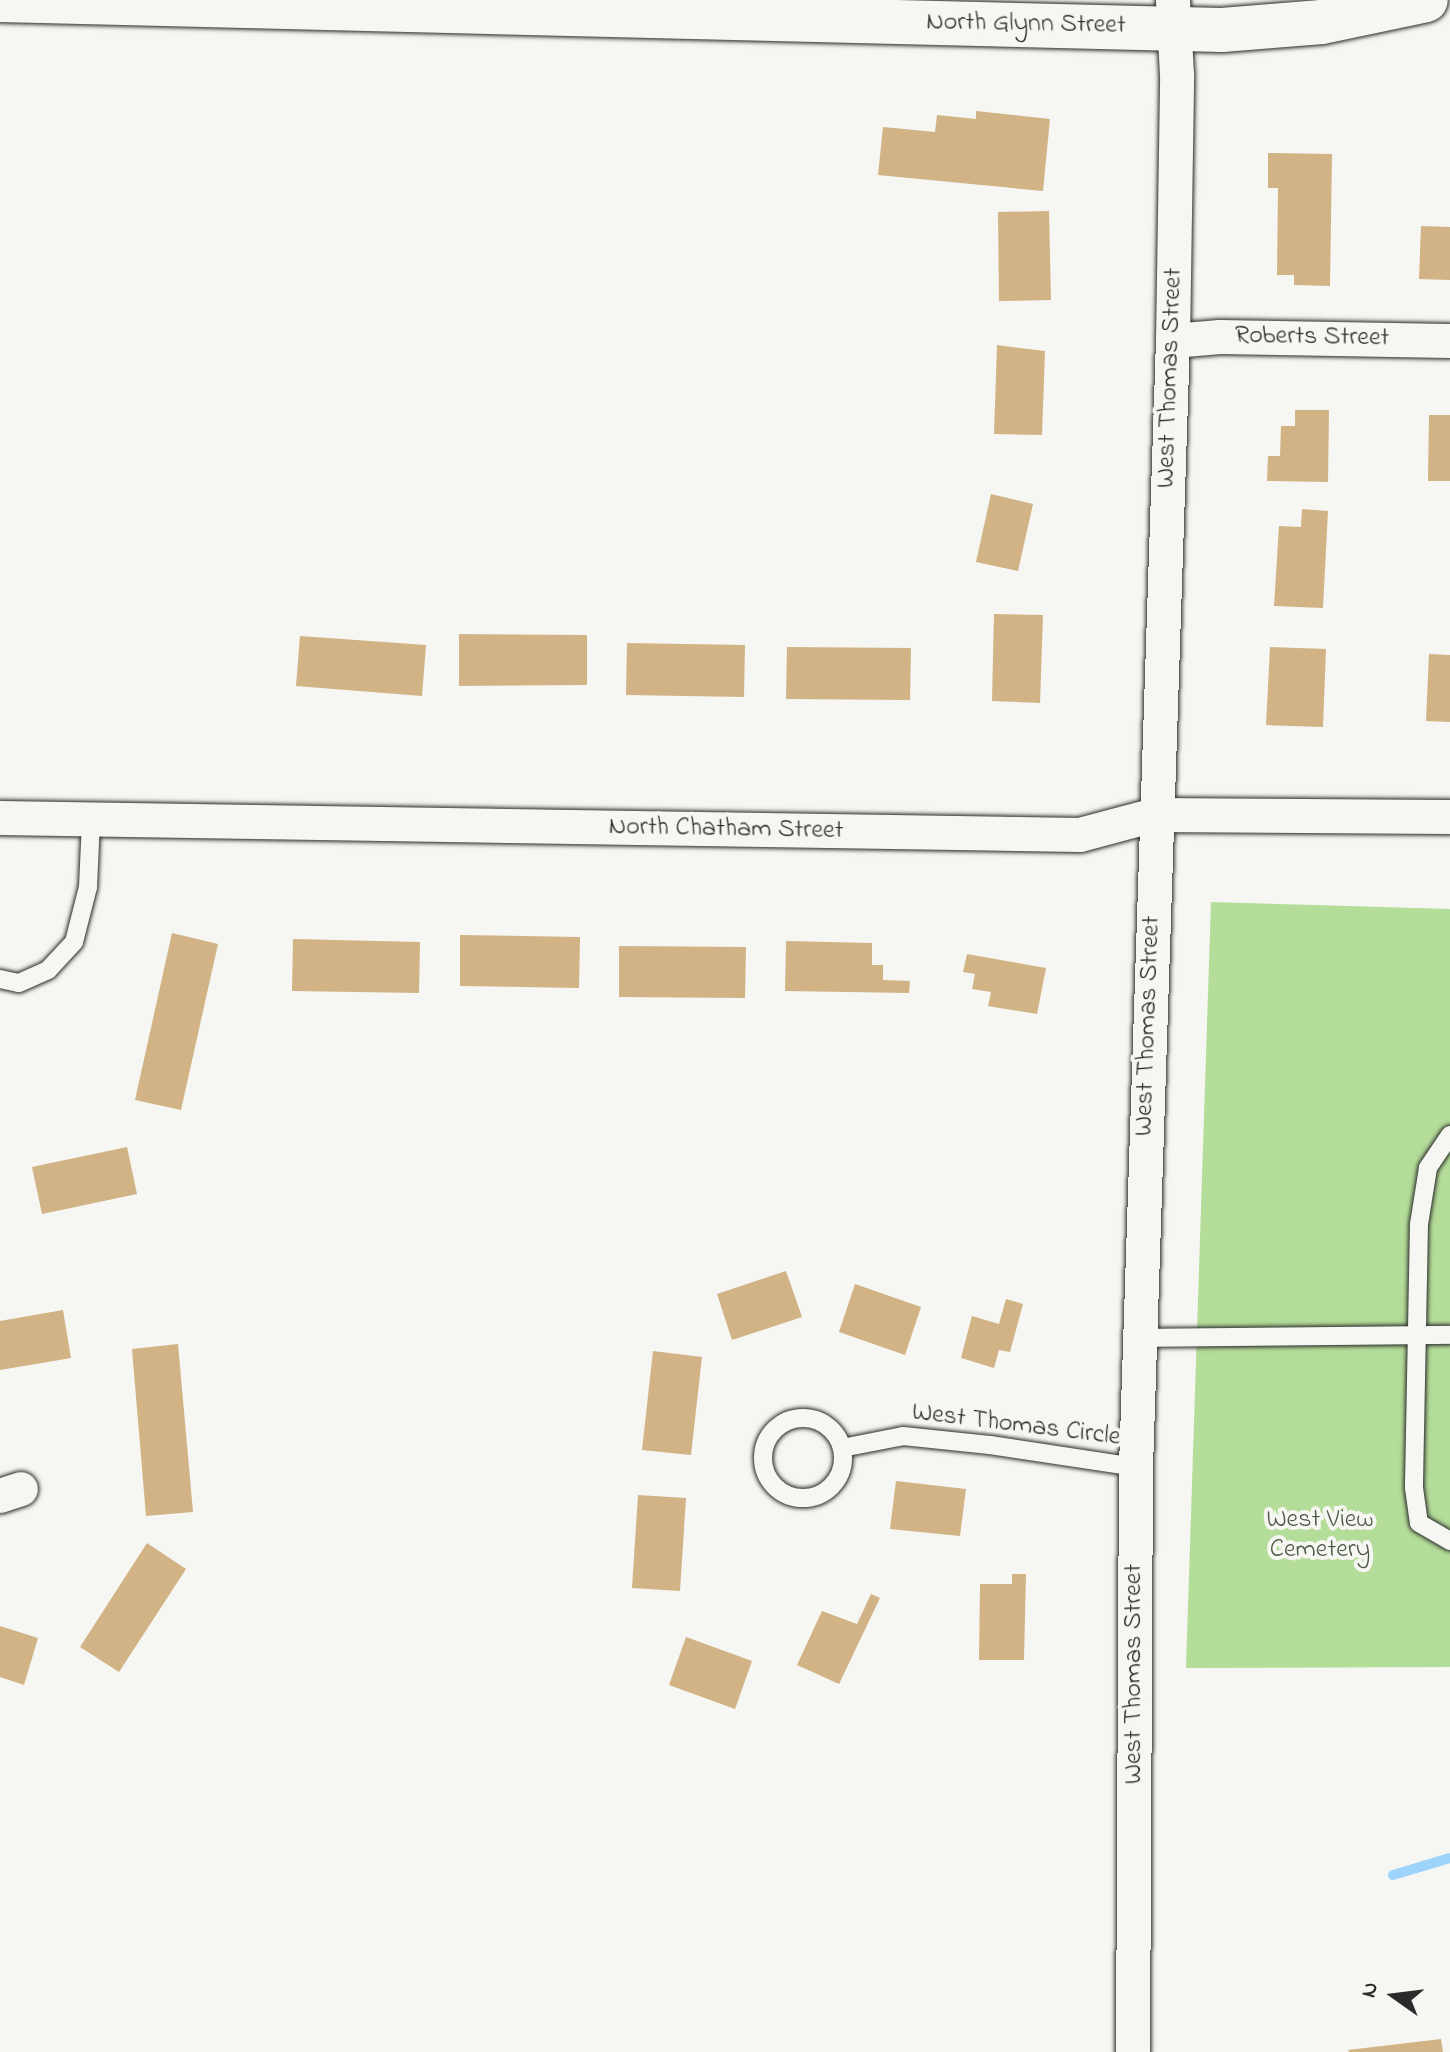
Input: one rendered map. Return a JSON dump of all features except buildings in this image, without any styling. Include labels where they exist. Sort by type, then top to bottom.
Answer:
[{"type":"main road","name":"North Glynn Street","points":[[0,0],[1173,14],[1222,30],[1322,22],[1426,0]]},
{"type":"street","name":"West Thomas Street","points":[[1133,2052],[1136,1467],[1155,815],[1173,341],[1177,75],[1173,14]]},
{"type":"street","name":"Roberts Street","points":[[1173,341],[1220,337],[1450,341]]},
{"type":"street","name":"North Chatham Street","points":[[0,818],[1080,835],[1155,815],[1450,817]]},
{"type":"lane","points":[[0,979],[19,983],[48,970],[74,942],[88,887],[91,820]]},
{"type":"lane","points":[[1450,1135],[1428,1168],[1419,1224],[1414,1488],[1419,1523],[1450,1541]]},
{"type":"lane","points":[[1140,1338],[1450,1335]]},
{"type":"lane","points":[[793,1417],[809,1417],[824,1423],[836,1433],[842,1448],[843,1464],[838,1479],[827,1491],[812,1498],[781,1493],[763,1467],[762,1451],[768,1436],[779,1424],[793,1417]]},
{"type":"lane","name":"West Thomas Circle","points":[[842,1448],[903,1436],[990,1445],[1136,1467]]},
{"type":"green space","name":"West View Cemetery","points":[[1211,902],[1450,909],[1450,1667],[1186,1668]]},
{"type":"waterway","points":[[1393,1875],[1450,1858]]}]
